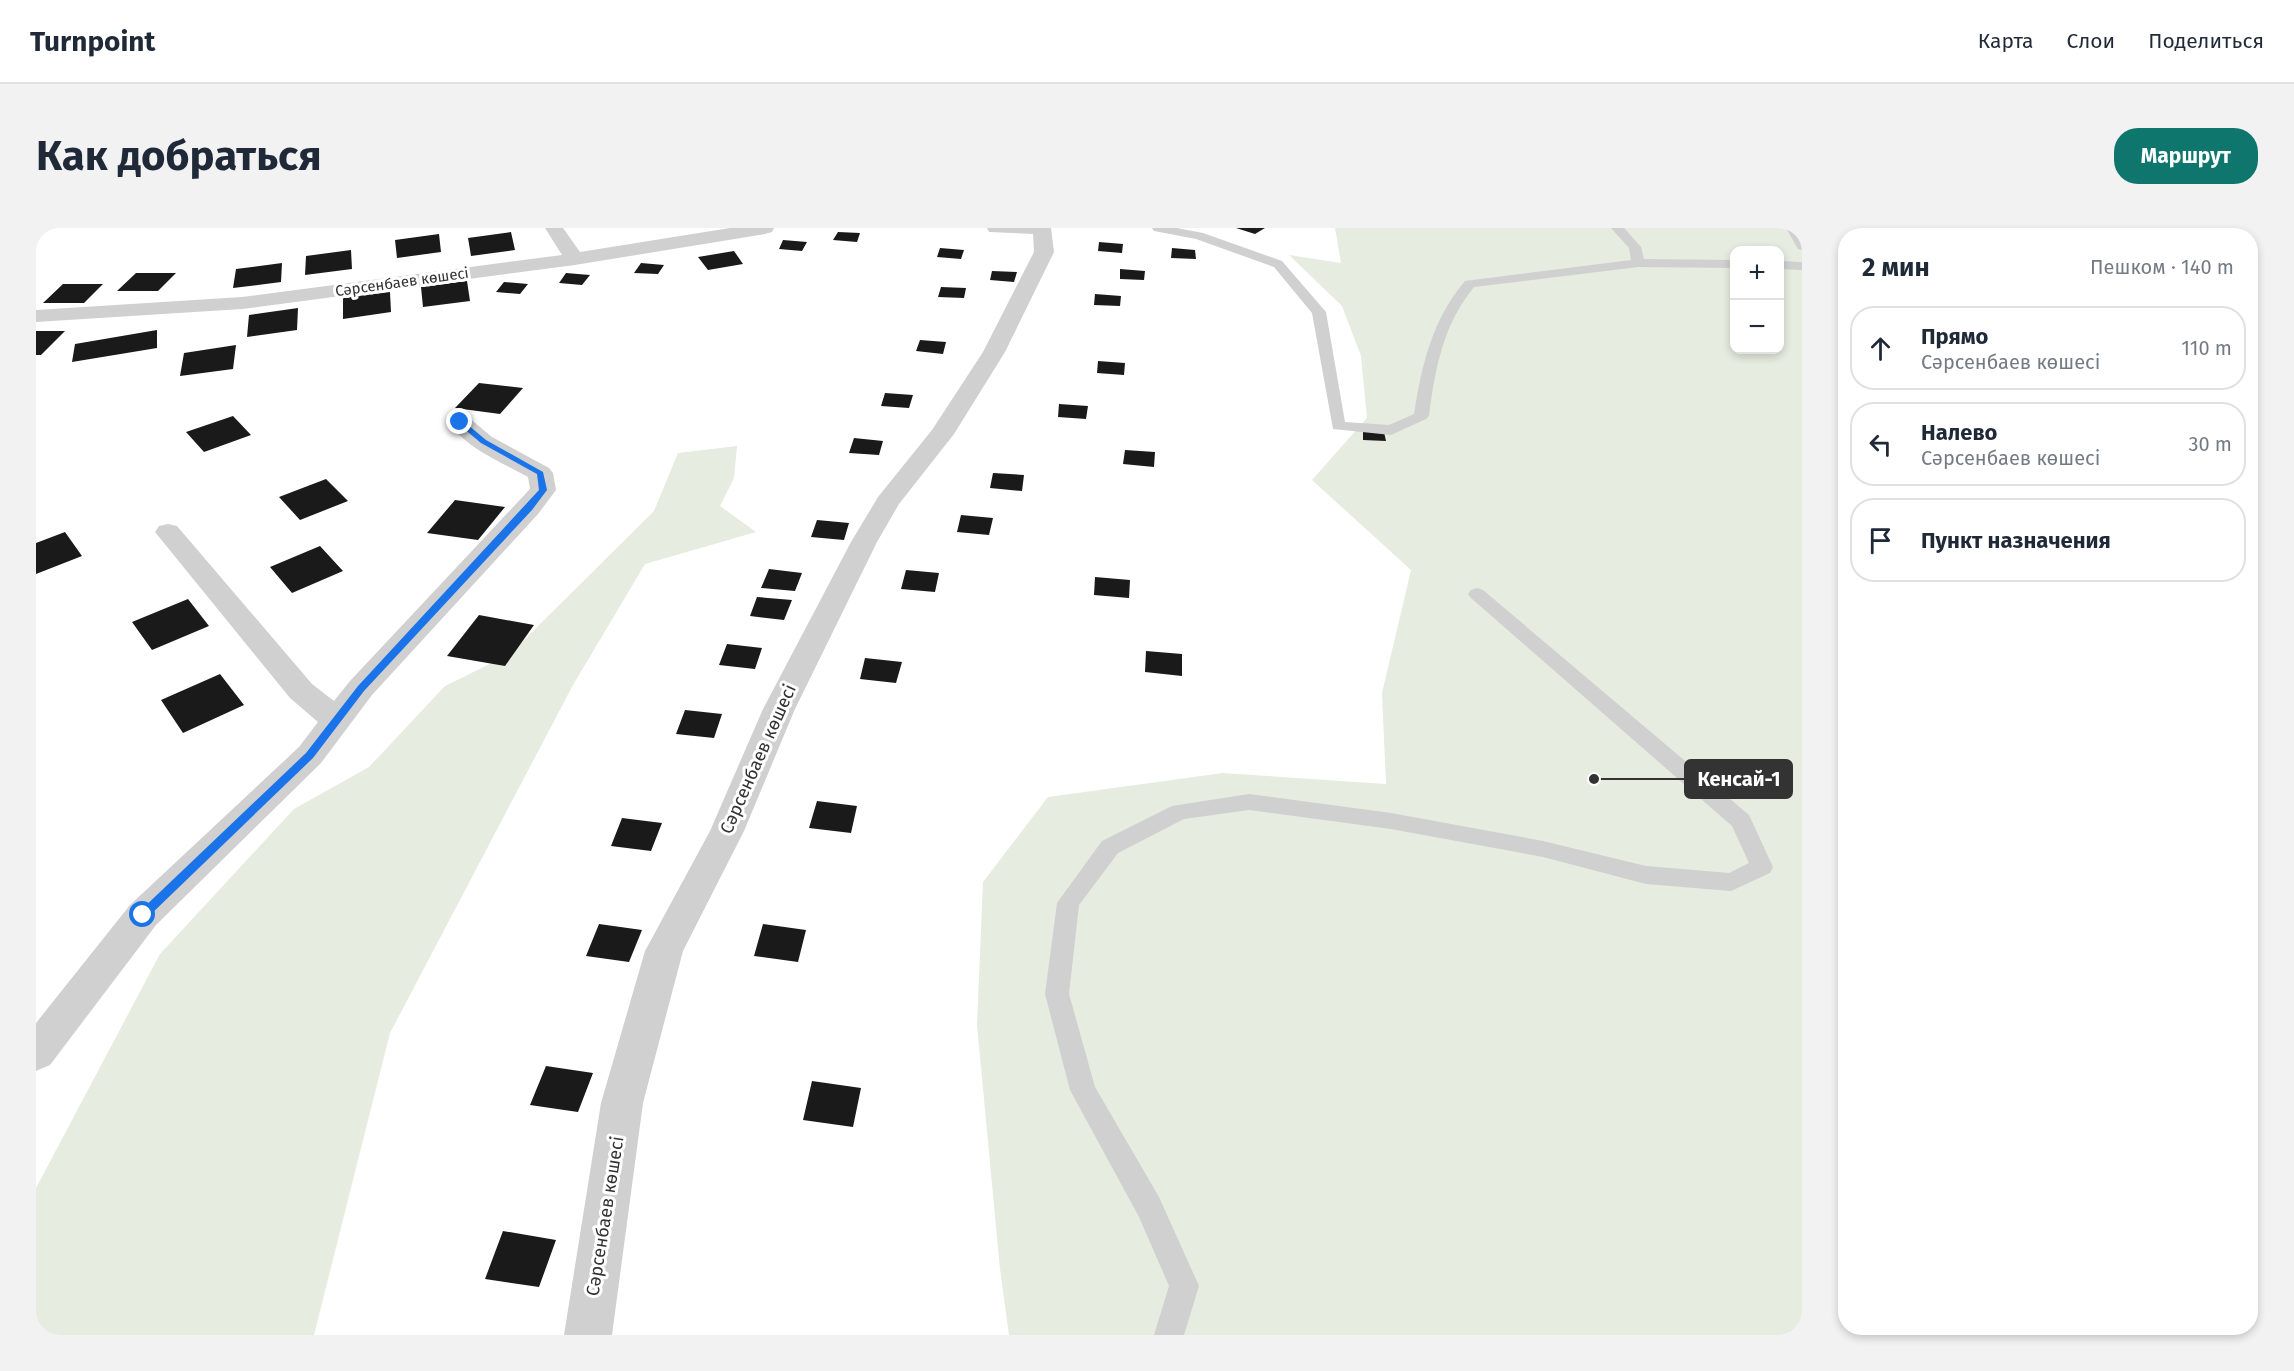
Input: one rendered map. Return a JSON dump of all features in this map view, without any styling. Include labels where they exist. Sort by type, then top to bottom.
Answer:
[{"type":"street","points":[[554,228],[575,259]]},
{"type":"street","name":"Сәрсенбаев көшесі","points":[[36,316],[242,303],[575,259],[765,228]]},
{"type":"street","name":"Сәрсенбаев көшесі","points":[[588,1335],[622,1103],[664,951],[727,831],[779,709],[864,542],[887,501],[942,434],[994,352],[1044,252],[1045,228],[996,228]]},
{"type":"street","points":[[36,1053],[143,915],[310,756],[361,688],[529,508],[543,490],[540,473],[483,441],[460,422]]},
{"type":"street","points":[[168,532],[301,691],[337,720]]},
{"type":"lane","points":[[1158,228],[1199,236],[1278,264],[1319,312],[1338,426],[1391,430],[1421,416],[1428,372],[1438,335],[1456,298],[1470,284],[1638,263],[1730,264]]},
{"type":"lane","points":[[1617,228],[1635,247],[1638,263]]},
{"type":"lane","points":[[1792,228],[1802,246]]},
{"type":"lane","points":[[1784,265],[1802,266]]},
{"type":"lane","points":[[1169,1335],[1184,1286],[1149,1207],[1083,1090],[1057,994],[1068,903],[1110,847],[1180,812],[1249,802],[1403,823],[1543,849],[1646,875],[1731,882],[1762,867],[1741,821],[1477,594]]},
{"type":"shaded area","points":[[1335,228],[1802,228],[1802,1335],[1009,1335],[1000,1269],[977,1025],[983,882],[1048,797],[1223,773],[1386,784],[1382,693],[1411,570],[1312,480],[1367,418],[1361,356],[1342,306],[1289,255],[1341,263]]},
{"type":"shaded area","points":[[737,446],[734,478],[720,506],[756,532],[645,564],[573,685],[390,1033],[314,1335],[36,1335],[36,1188],[160,954],[294,809],[369,767],[445,686],[510,654],[654,511],[678,453]]},
{"type":"building","points":[[1236,228],[1265,228],[1255,234]]},
{"type":"building","points":[[511,232],[515,250],[471,256],[468,238]]},
{"type":"building","points":[[838,232],[860,233],[857,242],[833,240]]},
{"type":"building","points":[[439,234],[441,252],[397,258],[395,240]]},
{"type":"building","points":[[783,240],[807,242],[802,251],[779,249]]},
{"type":"building","points":[[1099,242],[1123,244],[1122,253],[1098,251]]},
{"type":"building","points":[[940,248],[964,250],[961,259],[937,257]]},
{"type":"building","points":[[1172,248],[1195,250],[1196,259],[1171,258]]},
{"type":"building","points":[[351,250],[352,269],[305,275],[306,256]]},
{"type":"building","points":[[734,251],[743,264],[708,270],[698,257]]},
{"type":"building","points":[[282,263],[281,282],[233,288],[236,269]]},
{"type":"building","points":[[641,263],[664,265],[658,274],[634,273]]},
{"type":"building","points":[[1120,269],[1145,271],[1144,280],[1120,279]]},
{"type":"building","points":[[992,271],[1017,272],[1014,282],[990,280]]},
{"type":"building","points":[[136,273],[176,273],[158,291],[117,291]]},
{"type":"building","points":[[566,273],[590,275],[582,285],[559,283]]},
{"type":"building","points":[[467,281],[470,301],[423,307],[421,287]]},
{"type":"building","points":[[504,282],[528,284],[520,294],[496,292]]},
{"type":"building","points":[[63,284],[103,284],[84,303],[43,303]]},
{"type":"building","points":[[941,287],[966,288],[964,298],[938,297]]},
{"type":"building","points":[[390,292],[391,312],[343,319],[343,298]]},
{"type":"building","points":[[1095,294],[1121,296],[1120,306],[1094,305]]},
{"type":"building","points":[[298,308],[297,330],[247,337],[249,315]]},
{"type":"building","points":[[157,330],[157,348],[72,362],[75,344]]},
{"type":"building","points":[[36,331],[65,331],[41,355],[36,355]]},
{"type":"building","points":[[920,340],[946,342],[943,354],[916,351]]},
{"type":"building","points":[[236,345],[233,369],[180,376],[184,353]]},
{"type":"building","points":[[1098,361],[1125,363],[1124,375],[1097,373]]},
{"type":"building","points":[[479,383],[523,388],[500,414],[455,408]]},
{"type":"building","points":[[885,393],[913,395],[909,408],[881,406]]},
{"type":"building","points":[[1059,404],[1088,406],[1086,419],[1058,417]]},
{"type":"building","points":[[233,416],[251,435],[204,452],[186,432]]},
{"type":"building","points":[[1363,431],[1384,432],[1386,441],[1363,440]]},
{"type":"building","points":[[854,438],[883,441],[879,455],[849,453]]},
{"type":"building","points":[[1125,450],[1155,452],[1154,467],[1123,464]]},
{"type":"building","points":[[993,473],[1024,475],[1022,491],[990,488]]},
{"type":"building","points":[[326,479],[348,501],[300,520],[279,497]]},
{"type":"building","points":[[455,500],[505,507],[478,540],[427,533]]},
{"type":"building","points":[[961,515],[993,518],[989,535],[957,532]]},
{"type":"building","points":[[817,520],[849,523],[844,540],[811,537]]},
{"type":"building","points":[[65,532],[82,556],[36,574],[36,543]]},
{"type":"building","points":[[320,546],[343,571],[292,593],[270,567]]},
{"type":"building","points":[[769,569],[802,573],[795,591],[761,588]]},
{"type":"building","points":[[906,570],[939,573],[935,592],[901,589]]},
{"type":"building","points":[[1095,577],[1130,580],[1129,598],[1094,595]]},
{"type":"building","points":[[757,597],[792,600],[784,620],[750,616]]},
{"type":"building","points":[[188,599],[209,626],[152,650],[132,622]]},
{"type":"building","points":[[479,615],[534,625],[505,666],[447,656]]},
{"type":"building","points":[[727,644],[762,648],[755,669],[719,665]]},
{"type":"building","points":[[1146,651],[1182,654],[1182,676],[1145,672]]},
{"type":"building","points":[[865,658],[902,662],[896,683],[860,679]]},
{"type":"building","points":[[220,674],[244,705],[183,733],[161,700]]},
{"type":"building","points":[[685,710],[722,714],[714,738],[676,734]]},
{"type":"building","points":[[817,801],[857,806],[851,833],[809,828]]},
{"type":"building","points":[[622,818],[662,823],[651,851],[611,846]]},
{"type":"building","points":[[599,924],[642,930],[629,962],[586,956]]},
{"type":"building","points":[[763,924],[806,930],[798,962],[754,956]]},
{"type":"building","points":[[546,1066],[593,1073],[578,1112],[530,1105]]},
{"type":"building","points":[[812,1081],[861,1088],[853,1127],[803,1120]]},
{"type":"building","points":[[503,1231],[556,1240],[539,1287],[485,1279]]},
{"type":"place","name":"Кенсай-1","points":[[1594,779]]},
{"type":"route","points":[[143,915],[310,756],[361,688],[529,508],[543,490],[540,473],[483,441],[460,422]]}]
